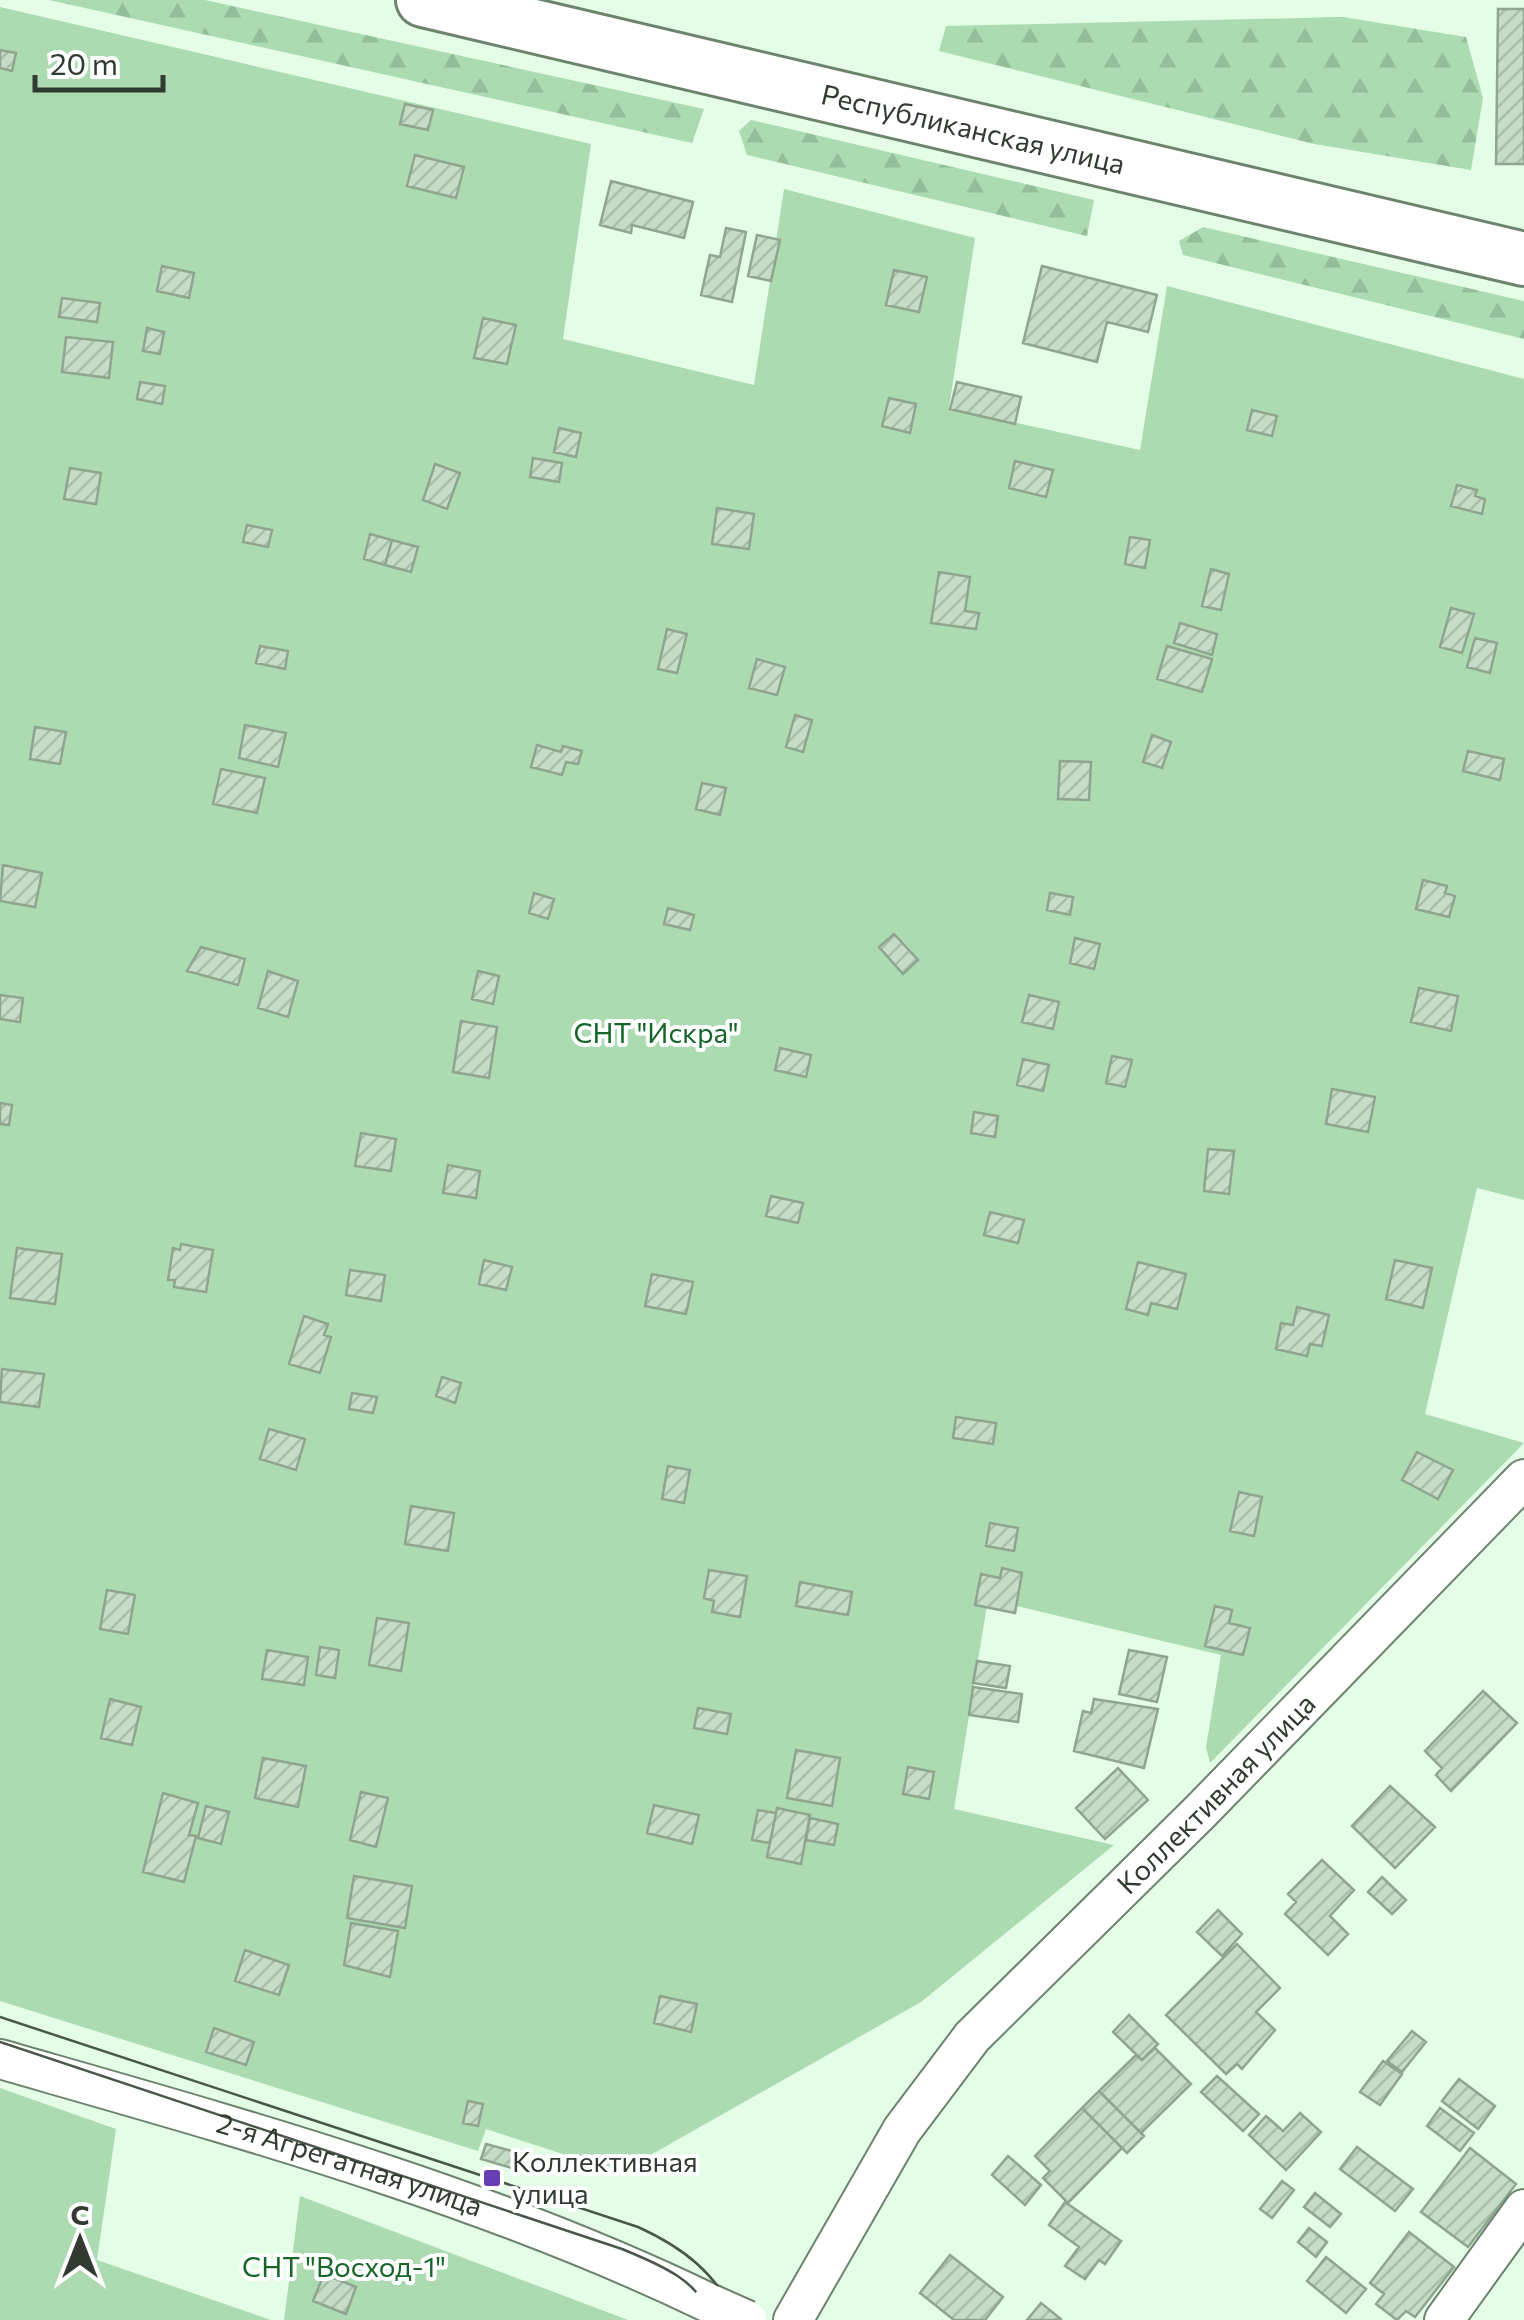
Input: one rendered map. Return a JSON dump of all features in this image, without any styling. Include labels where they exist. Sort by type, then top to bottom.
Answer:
[{"type":"main road","name":"Республиканская улица","points":[[423,0],[1524,260]]},
{"type":"street","name":"Коллективная улица","points":[[792,2320],[902,2130],[972,2037],[1200,1811],[1524,1479]]},
{"type":"street","name":"2-я Агрегатная улица","points":[[0,2059],[359,2167],[650,2274],[747,2320]]},
{"type":"street","points":[[1444,2320],[1524,2208]]},
{"type":"green space","points":[[49,0],[205,0],[704,109],[692,143]]},
{"type":"green space","name":"СНТ \"Искра\"","points":[[0,7],[591,144],[563,339],[754,385],[784,189],[975,238],[949,408],[1140,450],[1167,286],[1524,379],[1524,1200],[1477,1188],[1425,1414],[1524,1443],[1210,1763],[1206,1747],[1221,1655],[988,1599],[954,1809],[1114,1845],[921,2002],[631,2166],[600,2166],[486,2129],[478,2151],[0,2001]]},
{"type":"green space","points":[[1343,17],[1466,37],[1483,98],[1471,170],[1314,144],[939,51],[946,26]]},
{"type":"green space","points":[[751,120],[1094,200],[1087,236],[747,155],[739,131]]},
{"type":"green space","points":[[1203,227],[1524,301],[1524,339],[1183,255],[1179,241]]},
{"type":"green space","name":"СНТ \"Восход-1\"","points":[[0,2088],[116,2129],[97,2260],[271,2320],[0,2320]]},
{"type":"green space","name":"СНТ \"Восход-1\"","points":[[300,2196],[628,2320],[284,2320]]},
{"type":"building","points":[[1498,9],[1524,9],[1524,164],[1496,164]]},
{"type":"building","points":[[0,50],[16,53],[12,71],[0,68]]},
{"type":"building","points":[[405,104],[433,110],[428,130],[400,124]]},
{"type":"building","points":[[415,155],[464,167],[456,198],[407,186]]},
{"type":"building","points":[[611,181],[693,202],[684,238],[632,225],[631,233],[600,225]]},
{"type":"building","points":[[726,228],[746,232],[732,302],[701,295],[710,255],[720,257]]},
{"type":"building","points":[[757,235],[780,240],[771,281],[748,276]]},
{"type":"building","points":[[162,266],[194,273],[189,298],[157,291]]},
{"type":"building","points":[[1042,266],[1157,295],[1148,332],[1107,322],[1097,362],[1023,343]]},
{"type":"building","points":[[894,270],[927,277],[919,312],[886,305]]},
{"type":"building","points":[[62,298],[100,303],[97,322],[59,317]]},
{"type":"building","points":[[483,318],[516,325],[507,364],[474,358]]},
{"type":"building","points":[[147,328],[164,332],[160,354],[143,351]]},
{"type":"building","points":[[66,337],[113,342],[109,378],[62,372]]},
{"type":"building","points":[[140,382],[165,386],[162,404],[137,399]]},
{"type":"building","points":[[957,382],[1021,397],[1015,424],[950,409]]},
{"type":"building","points":[[889,398],[916,404],[910,433],[882,426]]},
{"type":"building","points":[[1252,410],[1277,416],[1272,436],[1247,430]]},
{"type":"building","points":[[559,428],[581,433],[576,457],[554,452]]},
{"type":"building","points":[[533,458],[562,463],[559,482],[530,477]]},
{"type":"building","points":[[1015,461],[1053,470],[1046,497],[1009,488]]},
{"type":"building","points":[[435,464],[460,473],[447,509],[423,500]]},
{"type":"building","points":[[70,468],[101,473],[96,504],[64,499]]},
{"type":"building","points":[[1457,485],[1477,490],[1475,496],[1485,499],[1482,514],[1451,506]]},
{"type":"building","points":[[717,508],[754,514],[749,549],[712,544]]},
{"type":"building","points":[[247,525],[272,530],[268,547],[243,542]]},
{"type":"building","points":[[370,534],[392,540],[385,565],[364,559]]},
{"type":"building","points":[[1130,537],[1150,540],[1145,568],[1125,564]]},
{"type":"building","points":[[392,540],[418,547],[411,572],[385,565]]},
{"type":"building","points":[[1211,569],[1229,574],[1221,610],[1202,606]]},
{"type":"building","points":[[939,572],[970,577],[965,611],[979,613],[976,629],[931,623]]},
{"type":"building","points":[[1451,608],[1474,614],[1462,653],[1440,647]]},
{"type":"building","points":[[1180,623],[1217,634],[1212,655],[1174,643]]},
{"type":"building","points":[[667,629],[687,634],[677,673],[658,669]]},
{"type":"building","points":[[1475,638],[1497,643],[1490,673],[1467,667]]},
{"type":"building","points":[[260,646],[288,651],[285,669],[256,663]]},
{"type":"building","points":[[1167,646],[1212,659],[1202,692],[1157,679]]},
{"type":"building","points":[[757,659],[785,667],[777,695],[749,688]]},
{"type":"building","points":[[795,715],[812,720],[803,752],[786,747]]},
{"type":"building","points":[[245,725],[286,733],[278,767],[239,758]]},
{"type":"building","points":[[35,727],[66,732],[60,764],[30,759]]},
{"type":"building","points":[[1152,735],[1171,742],[1162,768],[1143,762]]},
{"type":"building","points":[[537,745],[561,752],[563,746],[582,751],[578,764],[566,762],[562,775],[531,767]]},
{"type":"building","points":[[1468,751],[1504,759],[1500,780],[1463,771]]},
{"type":"building","points":[[1060,761],[1091,762],[1089,800],[1058,799]]},
{"type":"building","points":[[221,769],[265,778],[257,813],[213,804]]},
{"type":"building","points":[[702,783],[726,788],[720,815],[696,809]]},
{"type":"building","points":[[3,865],[42,873],[35,907],[0,901]]},
{"type":"building","points":[[1423,880],[1447,886],[1445,893],[1455,896],[1449,917],[1416,909]]},
{"type":"building","points":[[534,893],[554,899],[548,919],[529,913]]},
{"type":"building","points":[[1050,893],[1073,897],[1070,915],[1047,910]]},
{"type":"building","points":[[668,908],[694,915],[690,930],[664,924]]},
{"type":"building","points":[[894,934],[918,960],[903,974],[879,947]]},
{"type":"building","points":[[1075,938],[1100,944],[1094,969],[1070,963]]},
{"type":"building","points":[[201,947],[245,959],[238,985],[187,971]]},
{"type":"building","points":[[268,971],[298,981],[288,1017],[258,1008]]},
{"type":"building","points":[[478,971],[499,976],[493,1004],[472,999]]},
{"type":"building","points":[[1419,988],[1458,996],[1451,1031],[1411,1022]]},
{"type":"building","points":[[0,995],[23,998],[20,1022],[0,1019]]},
{"type":"building","points":[[1029,995],[1059,1002],[1053,1029],[1022,1022]]},
{"type":"building","points":[[461,1021],[497,1027],[489,1078],[453,1072]]},
{"type":"building","points":[[780,1048],[811,1055],[806,1077],[775,1070]]},
{"type":"building","points":[[1112,1056],[1132,1060],[1125,1087],[1106,1083]]},
{"type":"building","points":[[1023,1059],[1049,1065],[1043,1091],[1017,1085]]},
{"type":"building","points":[[1332,1089],[1375,1097],[1368,1132],[1326,1124]]},
{"type":"building","points":[[0,1103],[12,1105],[9,1125],[0,1124]]},
{"type":"building","points":[[974,1112],[998,1116],[995,1137],[971,1133]]},
{"type":"building","points":[[361,1133],[396,1139],[391,1171],[355,1166]]},
{"type":"building","points":[[1208,1149],[1234,1151],[1229,1194],[1204,1191]]},
{"type":"building","points":[[448,1165],[480,1171],[476,1198],[443,1193]]},
{"type":"building","points":[[771,1196],[803,1203],[798,1223],[766,1216]]},
{"type":"building","points":[[990,1212],[1024,1220],[1018,1243],[984,1235]]},
{"type":"building","points":[[181,1244],[213,1250],[206,1292],[174,1287],[175,1280],[168,1280],[173,1248],[180,1250]]},
{"type":"building","points":[[17,1248],[62,1254],[55,1304],[10,1298]]},
{"type":"building","points":[[484,1260],[512,1267],[506,1290],[479,1284]]},
{"type":"building","points":[[1395,1260],[1432,1268],[1423,1308],[1386,1299]]},
{"type":"building","points":[[1138,1262],[1186,1274],[1177,1309],[1151,1303],[1148,1315],[1126,1309]]},
{"type":"building","points":[[350,1270],[385,1275],[381,1301],[346,1295]]},
{"type":"building","points":[[652,1274],[693,1282],[686,1314],[645,1306]]},
{"type":"building","points":[[1297,1307],[1329,1315],[1322,1346],[1310,1344],[1307,1356],[1276,1349],[1281,1323],[1293,1325]]},
{"type":"building","points":[[304,1316],[328,1324],[324,1335],[331,1337],[320,1373],[289,1364]]},
{"type":"building","points":[[2,1369],[44,1374],[39,1407],[0,1402]]},
{"type":"building","points":[[442,1377],[461,1383],[455,1403],[436,1396]]},
{"type":"building","points":[[352,1393],[377,1397],[373,1413],[349,1409]]},
{"type":"building","points":[[956,1417],[996,1423],[993,1444],[953,1438]]},
{"type":"building","points":[[269,1429],[305,1439],[296,1470],[260,1459]]},
{"type":"building","points":[[1417,1452],[1453,1470],[1438,1499],[1402,1480]]},
{"type":"building","points":[[668,1466],[690,1470],[684,1503],[662,1499]]},
{"type":"building","points":[[1239,1492],[1262,1497],[1254,1536],[1230,1531]]},
{"type":"building","points":[[411,1506],[454,1513],[448,1551],[405,1544]]},
{"type":"building","points":[[990,1523],[1018,1528],[1014,1551],[986,1546]]},
{"type":"building","points":[[1002,1568],[1022,1573],[1015,1613],[975,1605],[981,1574],[1000,1578]]},
{"type":"building","points":[[709,1570],[747,1576],[740,1617],[712,1612],[714,1601],[704,1598]]},
{"type":"building","points":[[800,1582],[852,1592],[848,1615],[796,1606]]},
{"type":"building","points":[[107,1590],[135,1595],[128,1634],[100,1629]]},
{"type":"building","points":[[1215,1606],[1232,1610],[1229,1623],[1250,1628],[1243,1655],[1205,1646]]},
{"type":"building","points":[[377,1618],[409,1623],[401,1671],[369,1665]]},
{"type":"building","points":[[320,1647],[339,1650],[335,1678],[316,1675]]},
{"type":"building","points":[[267,1650],[308,1657],[304,1685],[262,1679]]},
{"type":"building","points":[[1129,1650],[1167,1657],[1157,1702],[1119,1694]]},
{"type":"building","points":[[977,1661],[1010,1666],[1006,1688],[973,1683]]},
{"type":"building","points":[[973,1687],[1022,1694],[1018,1722],[969,1715]]},
{"type":"building","points":[[1483,1691],[1517,1723],[1451,1791],[1436,1775],[1442,1768],[1425,1751]]},
{"type":"building","points":[[110,1699],[141,1707],[132,1745],[101,1738]]},
{"type":"building","points":[[1094,1699],[1158,1709],[1144,1768],[1074,1751],[1083,1711],[1091,1713]]},
{"type":"building","points":[[698,1708],[731,1714],[727,1734],[694,1728]]},
{"type":"building","points":[[796,1750],[840,1758],[832,1806],[787,1798]]},
{"type":"building","points":[[263,1758],[306,1766],[298,1807],[255,1798]]},
{"type":"building","points":[[908,1767],[934,1772],[929,1799],[903,1794]]},
{"type":"building","points":[[1118,1768],[1148,1800],[1105,1839],[1076,1808]]},
{"type":"building","points":[[1390,1786],[1435,1827],[1395,1868],[1352,1826]]},
{"type":"building","points":[[361,1792],[388,1798],[376,1847],[350,1840]]},
{"type":"building","points":[[163,1793],[198,1803],[189,1835],[196,1836],[184,1882],[143,1872]]},
{"type":"building","points":[[654,1805],[699,1815],[692,1844],[647,1833]]},
{"type":"building","points":[[206,1806],[229,1812],[221,1844],[198,1838]]},
{"type":"building","points":[[777,1808],[810,1815],[801,1864],[767,1857]]},
{"type":"building","points":[[758,1810],[776,1813],[770,1843],[752,1840]]},
{"type":"building","points":[[810,1818],[838,1824],[834,1845],[806,1840]]},
{"type":"building","points":[[1322,1860],[1354,1890],[1330,1916],[1348,1934],[1328,1955],[1285,1914],[1296,1902],[1288,1894]]},
{"type":"building","points":[[354,1876],[412,1886],[405,1928],[347,1918]]},
{"type":"building","points":[[1382,1877],[1406,1900],[1392,1914],[1368,1892]]},
{"type":"building","points":[[1218,1910],[1242,1934],[1222,1956],[1197,1932]]},
{"type":"building","points":[[351,1923],[398,1931],[390,1977],[344,1965]]},
{"type":"building","points":[[1237,1944],[1280,1988],[1256,2012],[1275,2030],[1242,2069],[1237,2064],[1226,2074],[1166,2015]]},
{"type":"building","points":[[245,1950],[289,1965],[279,1995],[235,1981]]},
{"type":"building","points":[[660,1996],[697,2004],[691,2032],[654,2023]]},
{"type":"building","points":[[1129,2015],[1158,2044],[1142,2060],[1113,2032]]},
{"type":"building","points":[[214,2028],[254,2042],[246,2065],[206,2052]]},
{"type":"building","points":[[1412,2031],[1426,2042],[1402,2072],[1387,2061]]},
{"type":"building","points":[[1155,2048],[1191,2084],[1141,2133],[1099,2091],[1136,2055],[1142,2060]]},
{"type":"building","points":[[1383,2061],[1402,2074],[1380,2105],[1360,2092]]},
{"type":"building","points":[[1217,2076],[1259,2114],[1243,2131],[1201,2092]]},
{"type":"building","points":[[1459,2079],[1495,2106],[1478,2129],[1442,2101]]},
{"type":"building","points":[[1099,2091],[1144,2136],[1127,2153],[1082,2108]]},
{"type":"building","points":[[468,2101],[483,2104],[478,2126],[463,2123]]},
{"type":"building","points":[[1082,2108],[1122,2148],[1068,2203],[1043,2178],[1050,2171],[1035,2156]]},
{"type":"building","points":[[1440,2108],[1474,2133],[1460,2151],[1427,2126]]},
{"type":"building","points":[[1300,2113],[1321,2132],[1286,2170],[1249,2135],[1266,2116],[1283,2131]]},
{"type":"building","points":[[486,2144],[519,2153],[515,2169],[481,2159]]},
{"type":"building","points":[[1357,2147],[1413,2189],[1395,2211],[1340,2169]]},
{"type":"building","points":[[1470,2148],[1516,2184],[1468,2247],[1421,2212]]},
{"type":"building","points":[[1008,2156],[1041,2185],[1025,2205],[992,2175]]},
{"type":"building","points":[[1282,2181],[1294,2190],[1272,2218],[1260,2209]]},
{"type":"building","points":[[1315,2193],[1341,2214],[1330,2227],[1304,2207]]},
{"type":"building","points":[[1065,2202],[1121,2241],[1105,2264],[1099,2260],[1085,2279],[1065,2266],[1079,2247],[1049,2225]]},
{"type":"building","points":[[1309,2228],[1327,2242],[1316,2257],[1298,2242]]},
{"type":"building","points":[[1409,2232],[1454,2267],[1415,2317],[1406,2311],[1397,2320],[1376,2304],[1384,2294],[1370,2283]]},
{"type":"building","points":[[950,2255],[1003,2297],[985,2320],[954,2320],[920,2293]]},
{"type":"building","points":[[1326,2257],[1366,2289],[1346,2313],[1307,2281]]},
{"type":"building","points":[[324,2274],[356,2287],[346,2314],[313,2301]]},
{"type":"building","points":[[1041,2303],[1061,2319],[1027,2320]]},
{"type":"tram line","points":[[0,2017],[638,2227],[684,2253],[709,2275],[738,2320]]},
{"type":"tram line","points":[[0,2042],[622,2249],[663,2267],[688,2284],[706,2306],[711,2320]]},
{"type":"place","name":"Коллективная улица","points":[[492,2178]]}]
